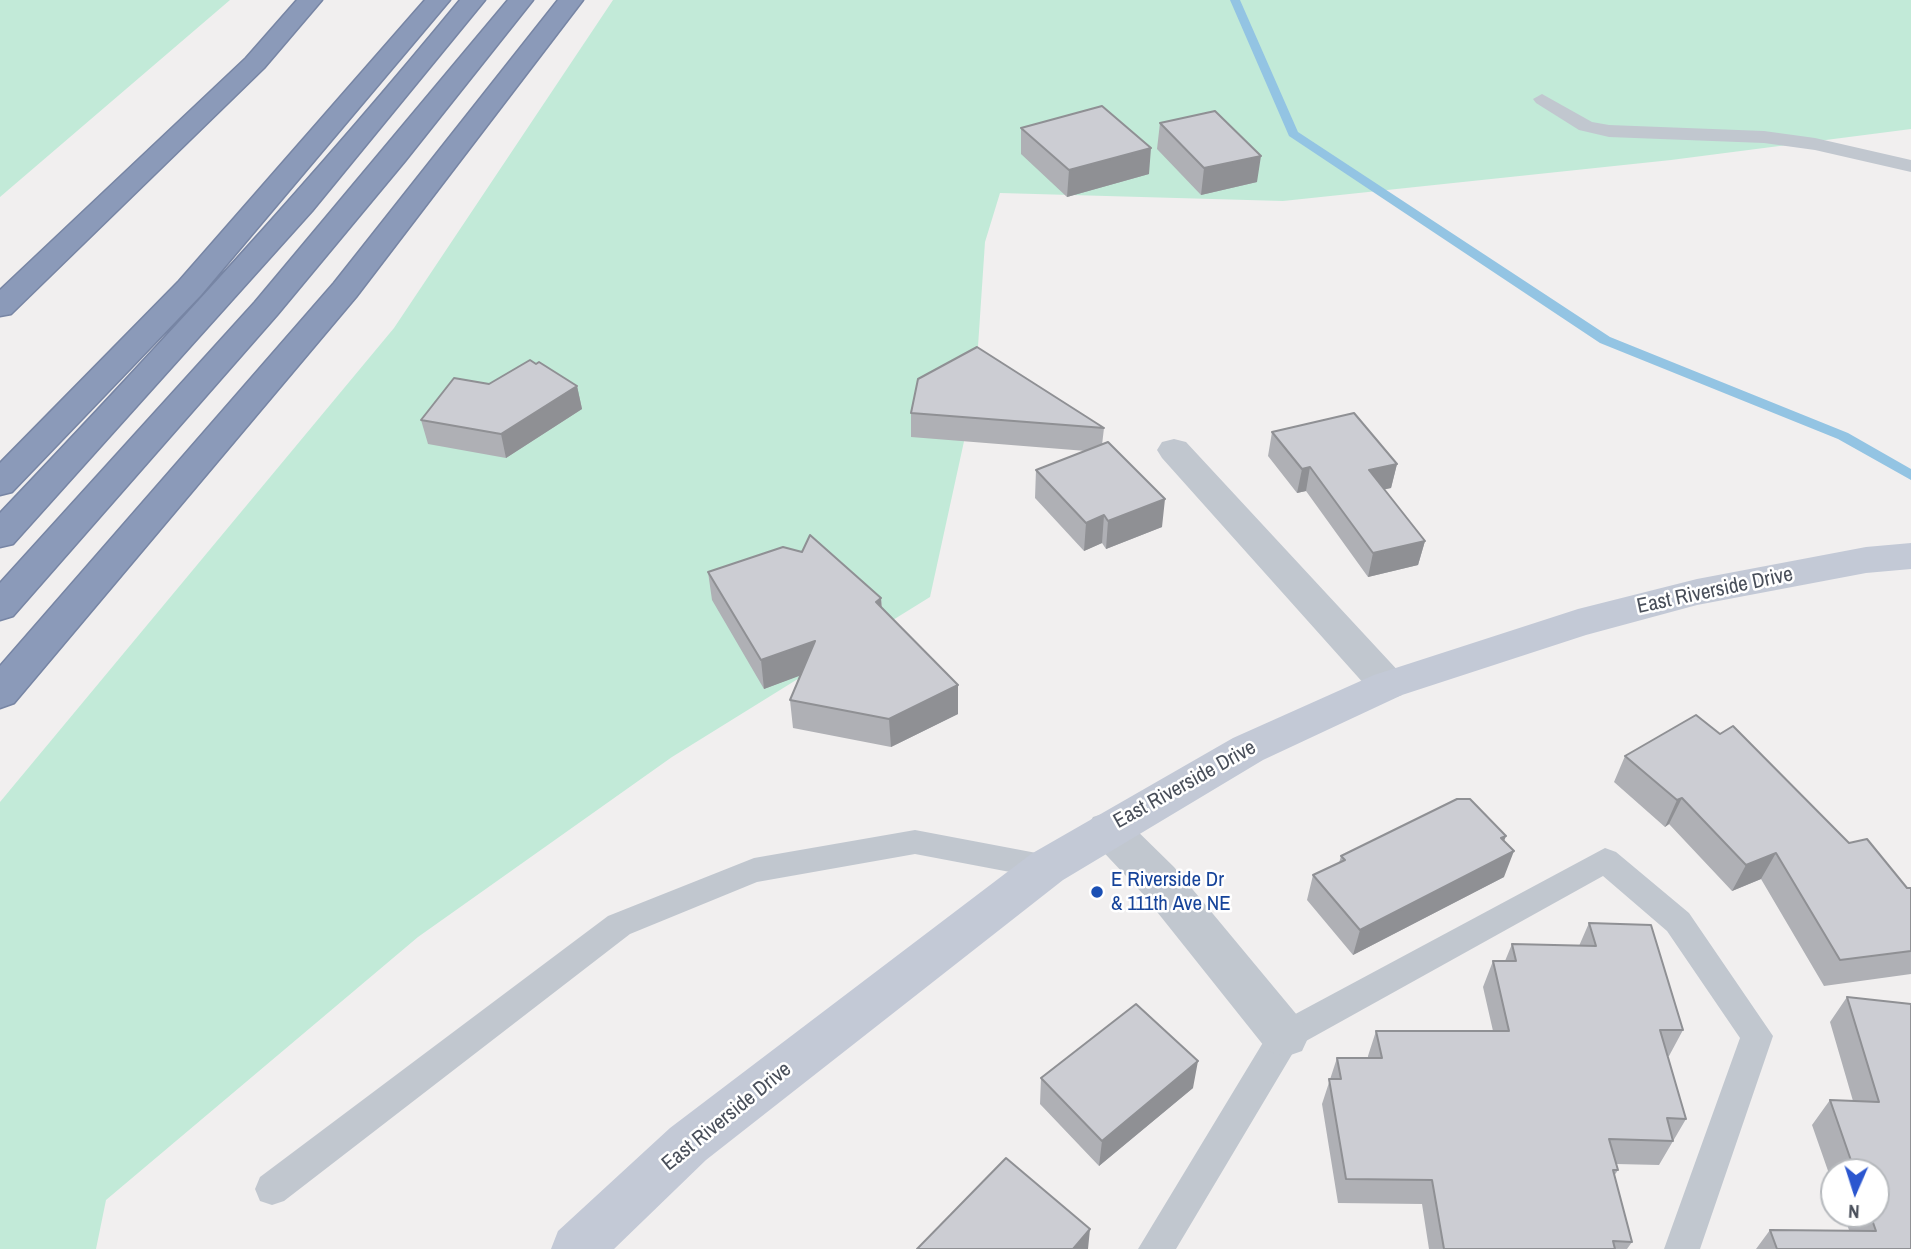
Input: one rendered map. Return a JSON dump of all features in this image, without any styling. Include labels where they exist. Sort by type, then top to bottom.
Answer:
[{"type":"highway","points":[[0,307],[255,63],[310,0]]},
{"type":"highway","points":[[0,484],[190,288],[438,0]]},
{"type":"highway","points":[[0,535],[241,274],[360,137],[473,0]]},
{"type":"highway","points":[[0,607],[198,388],[405,147],[521,0]]},
{"type":"highway","points":[[0,693],[345,290],[570,0]]},
{"type":"main road","name":"East Riverside Drive","points":[[577,1249],[688,1144],[1047,867],[1248,749],[1388,685],[1578,623],[1697,592],[1866,560],[1911,556]]},
{"type":"street","points":[[1174,450],[1388,685]]},
{"type":"street","points":[[1108,829],[1158,880],[1284,1036]]},
{"type":"lane","points":[[1542,99],[1586,125],[1609,131],[1764,136],[1815,144],[1911,166]]},
{"type":"lane","points":[[272,1189],[619,925],[754,870],[915,842],[1047,867]]},
{"type":"lane","points":[[1156,1249],[1284,1036],[1605,860],[1678,922],[1757,1036],[1682,1249]]},
{"type":"green space","points":[[0,0],[230,0],[0,197]]},
{"type":"green space","points":[[613,0],[1911,0],[1911,129],[1671,160],[1283,201],[1000,193],[985,242],[975,391],[930,597],[672,757],[418,937],[106,1200],[96,1249],[0,1249],[0,802],[394,328]]},
{"type":"building","points":[[1102,106],[1151,148],[1069,170],[1021,128]]},
{"type":"building","points":[[1215,111],[1261,156],[1204,168],[1160,123]]},
{"type":"building","points":[[977,347],[1104,428],[911,413],[918,379]]},
{"type":"building","points":[[530,360],[536,364],[539,362],[577,386],[501,434],[421,420],[454,378],[489,384]]},
{"type":"building","points":[[1354,413],[1397,464],[1369,470],[1425,541],[1373,553],[1310,467],[1302,469],[1272,432]]},
{"type":"building","points":[[1108,442],[1165,499],[1108,521],[1104,515],[1086,523],[1036,470]]},
{"type":"building","points":[[810,535],[881,598],[876,602],[958,685],[889,719],[790,700],[815,641],[761,660],[708,572],[783,547],[802,552]]},
{"type":"building","points":[[1696,715],[1720,734],[1733,726],[1849,843],[1867,839],[1907,888],[1911,888],[1911,951],[1840,960],[1776,853],[1746,865],[1682,798],[1677,800],[1625,756]]},
{"type":"building","points":[[1457,799],[1470,799],[1506,836],[1501,838],[1514,851],[1360,930],[1313,875],[1345,860],[1341,856]]},
{"type":"building","points":[[1589,923],[1651,925],[1683,1030],[1660,1030],[1686,1119],[1667,1118],[1673,1141],[1609,1139],[1618,1170],[1613,1170],[1632,1242],[1613,1241],[1615,1249],[1444,1249],[1432,1180],[1346,1179],[1329,1079],[1341,1079],[1337,1058],[1382,1058],[1376,1031],[1509,1031],[1493,961],[1516,961],[1512,944],[1596,946]]},
{"type":"building","points":[[1847,997],[1911,1004],[1911,1249],[1777,1249],[1770,1230],[1876,1231],[1875,1228],[1890,1228],[1890,1158],[1850,1158],[1830,1100],[1879,1102]]},
{"type":"building","points":[[1136,1004],[1198,1061],[1102,1141],[1041,1078]]},
{"type":"building","points":[[1006,1158],[1090,1229],[1073,1249],[917,1249]]},
{"type":"waterway","points":[[1235,0],[1293,134],[1605,340],[1843,436],[1911,475]]},
{"type":"place","name":"E Riverside Dr & 111th Ave NE","points":[[1097,892]]}]
